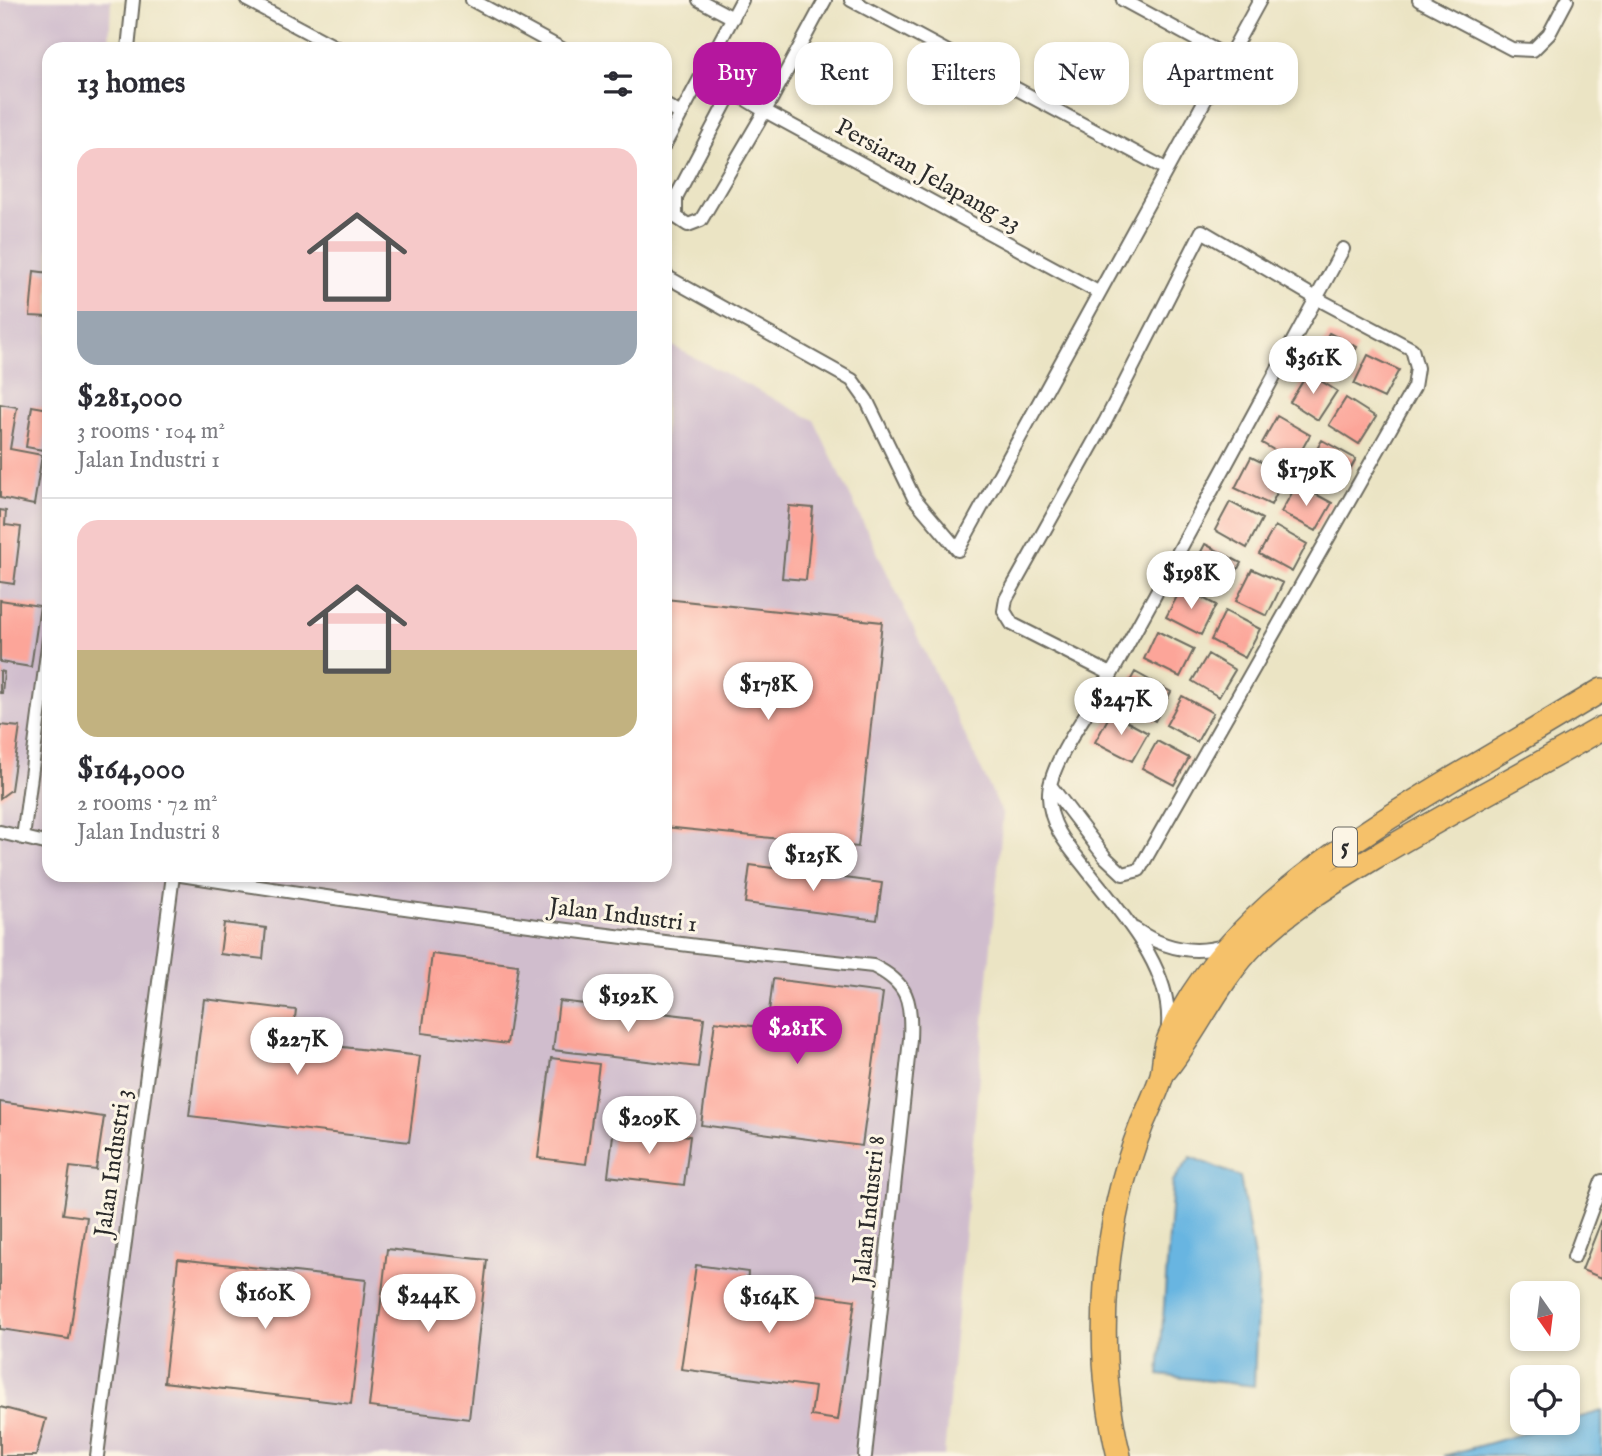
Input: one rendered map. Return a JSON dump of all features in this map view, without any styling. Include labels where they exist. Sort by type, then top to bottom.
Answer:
[{"type":"highway","name":"5","points":[[1119,1456],[1104,1369],[1108,1275],[1116,1209],[1138,1135],[1161,1075],[1167,1045],[1188,1002],[1230,943],[1314,867],[1401,810],[1602,690]]},
{"type":"highway","name":"5","points":[[1161,1075],[1181,1052],[1225,977],[1256,942],[1294,910],[1338,879],[1412,835],[1602,728]]},
{"type":"street","points":[[129,42],[133,0]]},
{"type":"street","points":[[247,0],[326,42]]},
{"type":"street","points":[[472,0],[549,42]]},
{"type":"street","points":[[699,0],[733,18]]},
{"type":"street","points":[[721,42],[742,0]]},
{"type":"street","points":[[676,195],[676,217],[688,225],[701,220],[765,111],[825,0]]},
{"type":"street","points":[[851,0],[1166,169]]},
{"type":"street","points":[[1124,0],[1201,42]]},
{"type":"street","points":[[1236,42],[1260,0]]},
{"type":"street","points":[[1419,0],[1512,50],[1533,50],[1549,34],[1567,0]]},
{"type":"street","points":[[672,131],[693,93]]},
{"type":"street","points":[[672,203],[724,105]]},
{"type":"street","name":"Persiaran Jelapang 23","points":[[755,105],[1098,292]]},
{"type":"street","points":[[672,280],[852,380],[867,401],[914,498],[958,550],[1201,105]]},
{"type":"street","points":[[672,109],[681,114]]},
{"type":"street","points":[[1050,785],[1114,866],[1123,874],[1139,870],[1414,387],[1417,368],[1412,349],[1316,298],[1202,231],[1105,422],[1006,599],[1004,611],[1012,624],[1111,674]]},
{"type":"street","points":[[1167,1045],[1169,1010],[1154,966],[1129,925],[1052,822],[1048,795],[1050,785],[1058,765],[1111,674],[1343,249]]},
{"type":"street","points":[[23,838],[42,692]]},
{"type":"street","points":[[0,832],[42,842]]},
{"type":"street","name":"Jalan Industri 3","points":[[97,1456],[172,882]]},
{"type":"street","name":"Jalan Industri 1","points":[[226,882],[645,941],[873,966],[891,975]]},
{"type":"street","points":[[1129,925],[1157,942],[1175,949],[1213,950],[1230,943]]},
{"type":"street","name":"Jalan Industri 8","points":[[865,1456],[911,1020],[910,1003],[903,988],[891,975]]},
{"type":"street","points":[[1574,1257],[1602,1181]]},
{"type":"shaded area","points":[[0,0],[111,0],[109,42],[42,42],[42,882],[672,882],[672,346],[814,420],[1003,815],[944,1456],[0,1456]]},
{"type":"water","points":[[1191,1157],[1240,1177],[1258,1281],[1254,1386],[1159,1375],[1173,1181]]},
{"type":"water","points":[[1602,1411],[1602,1456],[1444,1456],[1518,1435],[1580,1435],[1580,1417]]},
{"type":"building","points":[[34,271],[42,272],[42,317],[30,316]]},
{"type":"building","points":[[1329,333],[1357,347],[1342,377],[1313,362]]},
{"type":"building","points":[[1368,355],[1399,370],[1384,398],[1354,384]]},
{"type":"building","points":[[1308,373],[1337,391],[1318,420],[1290,402]]},
{"type":"building","points":[[1346,398],[1376,417],[1359,444],[1329,425]]},
{"type":"building","points":[[0,404],[17,407],[10,449],[42,455],[34,505],[0,498]]},
{"type":"building","points":[[32,406],[42,408],[42,450],[26,447]]},
{"type":"building","points":[[1277,416],[1310,435],[1295,462],[1262,443]]},
{"type":"building","points":[[1322,440],[1356,459],[1339,489],[1305,470]]},
{"type":"building","points":[[1251,457],[1286,474],[1271,505],[1235,488]]},
{"type":"building","points":[[1297,484],[1332,503],[1316,531],[1281,512]]},
{"type":"building","points":[[1230,502],[1262,519],[1247,548],[1215,530]]},
{"type":"building","points":[[789,506],[813,508],[806,580],[782,578]]},
{"type":"building","points":[[0,510],[6,511],[5,525],[21,527],[14,584],[0,582]]},
{"type":"building","points":[[1275,526],[1307,544],[1292,572],[1259,554]]},
{"type":"building","points":[[1205,544],[1241,563],[1225,593],[1189,575]]},
{"type":"building","points":[[1252,569],[1283,583],[1267,616],[1236,601]]},
{"type":"building","points":[[1182,587],[1216,605],[1201,635],[1166,617]]},
{"type":"building","points":[[0,600],[40,606],[31,667],[0,662]]},
{"type":"building","points":[[672,600],[882,622],[858,847],[672,828]]},
{"type":"building","points":[[1225,611],[1260,629],[1245,658],[1211,640]]},
{"type":"building","points":[[1157,631],[1194,649],[1180,677],[1144,659]]},
{"type":"building","points":[[1208,654],[1235,670],[1219,697],[1192,681]]},
{"type":"building","points":[[0,671],[4,672],[2,693],[0,693]]},
{"type":"building","points":[[1135,672],[1171,692],[1155,721],[1119,701]]},
{"type":"building","points":[[1182,696],[1213,713],[1197,742],[1166,725]]},
{"type":"building","points":[[1111,713],[1148,733],[1132,761],[1095,742]]},
{"type":"building","points":[[0,725],[20,727],[11,790],[0,798]]},
{"type":"building","points":[[1157,741],[1189,758],[1174,785],[1142,768]]},
{"type":"building","points":[[750,865],[882,883],[877,920],[745,903]]},
{"type":"building","points":[[224,923],[266,928],[263,959],[220,954]]},
{"type":"building","points":[[432,954],[518,965],[507,1044],[422,1033]]},
{"type":"building","points":[[773,979],[883,993],[862,1146],[701,1125],[715,1021],[767,1028]]},
{"type":"building","points":[[204,999],[296,1010],[292,1041],[420,1056],[409,1142],[189,1116]]},
{"type":"building","points":[[559,1001],[704,1018],[698,1067],[553,1050]]},
{"type":"building","points":[[551,1058],[599,1064],[586,1164],[538,1158]]},
{"type":"building","points":[[0,1102],[104,1117],[96,1170],[70,1167],[63,1214],[87,1217],[69,1339],[0,1329]]},
{"type":"building","points":[[614,1127],[690,1136],[684,1185],[608,1176]]},
{"type":"building","points":[[1602,1219],[1602,1278],[1582,1270]]},
{"type":"building","points":[[387,1249],[487,1260],[469,1419],[369,1407]]},
{"type":"building","points":[[178,1259],[366,1280],[351,1404],[164,1382]]},
{"type":"building","points":[[696,1265],[748,1272],[747,1285],[855,1300],[838,1420],[811,1416],[815,1387],[681,1369]]},
{"type":"building","points":[[0,1407],[46,1419],[36,1456],[0,1456]]}]
